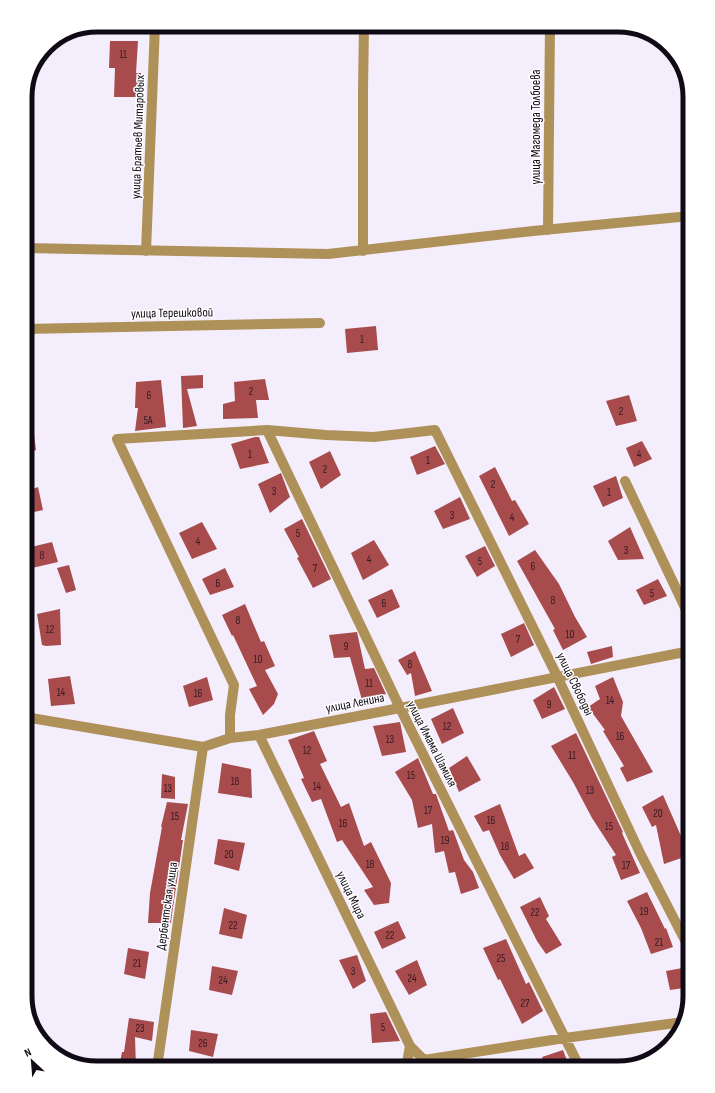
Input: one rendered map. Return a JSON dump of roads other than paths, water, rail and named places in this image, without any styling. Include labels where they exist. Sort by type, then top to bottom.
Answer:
[{"type":"street","name":"улица Братьев Митаровых","points":[[146,251],[155,32]]},
{"type":"street","points":[[363,250],[364,32]]},
{"type":"street","name":"улица Магомеда Толбоева","points":[[548,230],[550,32]]},
{"type":"street","points":[[32,248],[328,254],[683,217]]},
{"type":"street","name":"улица Терешковой","points":[[32,329],[320,323]]},
{"type":"street","points":[[230,738],[230,715],[234,685],[117,439],[267,430]]},
{"type":"street","name":"улица Свободы","points":[[267,430],[374,437],[434,430],[557,676],[640,853],[683,936]]},
{"type":"street","name":"улица Имама Шамиля","points":[[267,430],[400,708],[576,1061]]},
{"type":"street","points":[[625,480],[683,603]]},
{"type":"street","name":"улица Ленина","points":[[32,718],[203,747],[230,738],[260,734],[400,708],[683,652]]},
{"type":"street","name":"улица Мира","points":[[260,734],[410,1046],[423,1061]]},
{"type":"street","name":"Дербентская улица","points":[[158,1061],[203,747]]},
{"type":"street","points":[[442,1061],[565,1038],[677,1023]]},
{"type":"street","points":[[407,1061],[410,1046]]}]
